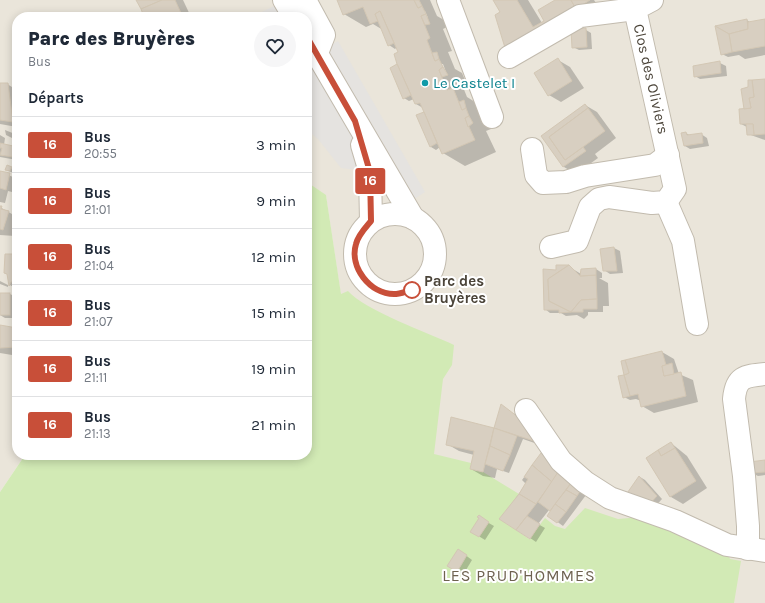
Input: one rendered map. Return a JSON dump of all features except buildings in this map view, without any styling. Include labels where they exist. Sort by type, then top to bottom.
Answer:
[{"type":"street","points":[[284,0],[291,12]]},
{"type":"street","points":[[305,0],[312,12]]},
{"type":"street","points":[[448,0],[492,117]]},
{"type":"street","points":[[509,57],[580,16],[630,5]]},
{"type":"street","name":"Clos des Oliviers","points":[[630,5],[675,190],[666,202]]},
{"type":"street","points":[[312,13],[324,35],[312,45],[413,218],[422,225],[432,239],[434,255],[432,268],[423,282],[412,290],[394,294],[379,291],[361,276],[356,262],[355,244],[371,221],[378,217],[395,213],[413,218]]},
{"type":"street","points":[[355,121],[370,172],[371,221]]},
{"type":"street","points":[[532,149],[536,174],[543,183],[566,182],[585,176],[655,165],[669,161]]},
{"type":"street","points":[[551,247],[577,241],[590,207],[599,199],[609,196],[652,203],[666,202],[683,241],[697,324]]},
{"type":"street","points":[[526,410],[561,461],[585,482],[610,498],[675,520],[727,545],[756,550],[748,526],[734,399],[736,386],[741,379],[754,375],[765,374]]},
{"type":"shaded area","points":[[0,0],[765,0],[765,603],[371,603],[365,455],[326,196],[312,186],[312,12],[12,12],[12,460],[22,460],[0,492]]},
{"type":"shaded area","points":[[285,1],[291,12],[262,12]]},
{"type":"shaded area","points":[[338,41],[425,192],[405,205],[388,174],[341,168],[318,139],[312,134],[312,45],[317,53]]},
{"type":"green space","name":"Parc des Bruyères","points":[[312,185],[326,195],[341,294],[348,291],[368,306],[398,321],[454,345],[452,365],[443,379],[434,454],[471,463],[470,469],[483,472],[519,494],[500,519],[529,539],[545,518],[555,526],[565,529],[585,508],[618,519],[641,517],[726,550],[730,559],[741,561],[734,603],[0,603],[0,492],[22,460],[312,460]]},
{"type":"bus line","name":"16","points":[[312,45],[355,121],[370,172],[371,221],[355,244],[356,262],[361,276],[379,291],[394,294],[412,290]]},
{"type":"place","name":"Le Castelet I","points":[[425,83]]},
{"type":"place","name":"Parc des Bruyères","points":[[412,290]]},
{"type":"district","name":"LES PRUD'HOMMES","points":[[519,575]]}]
